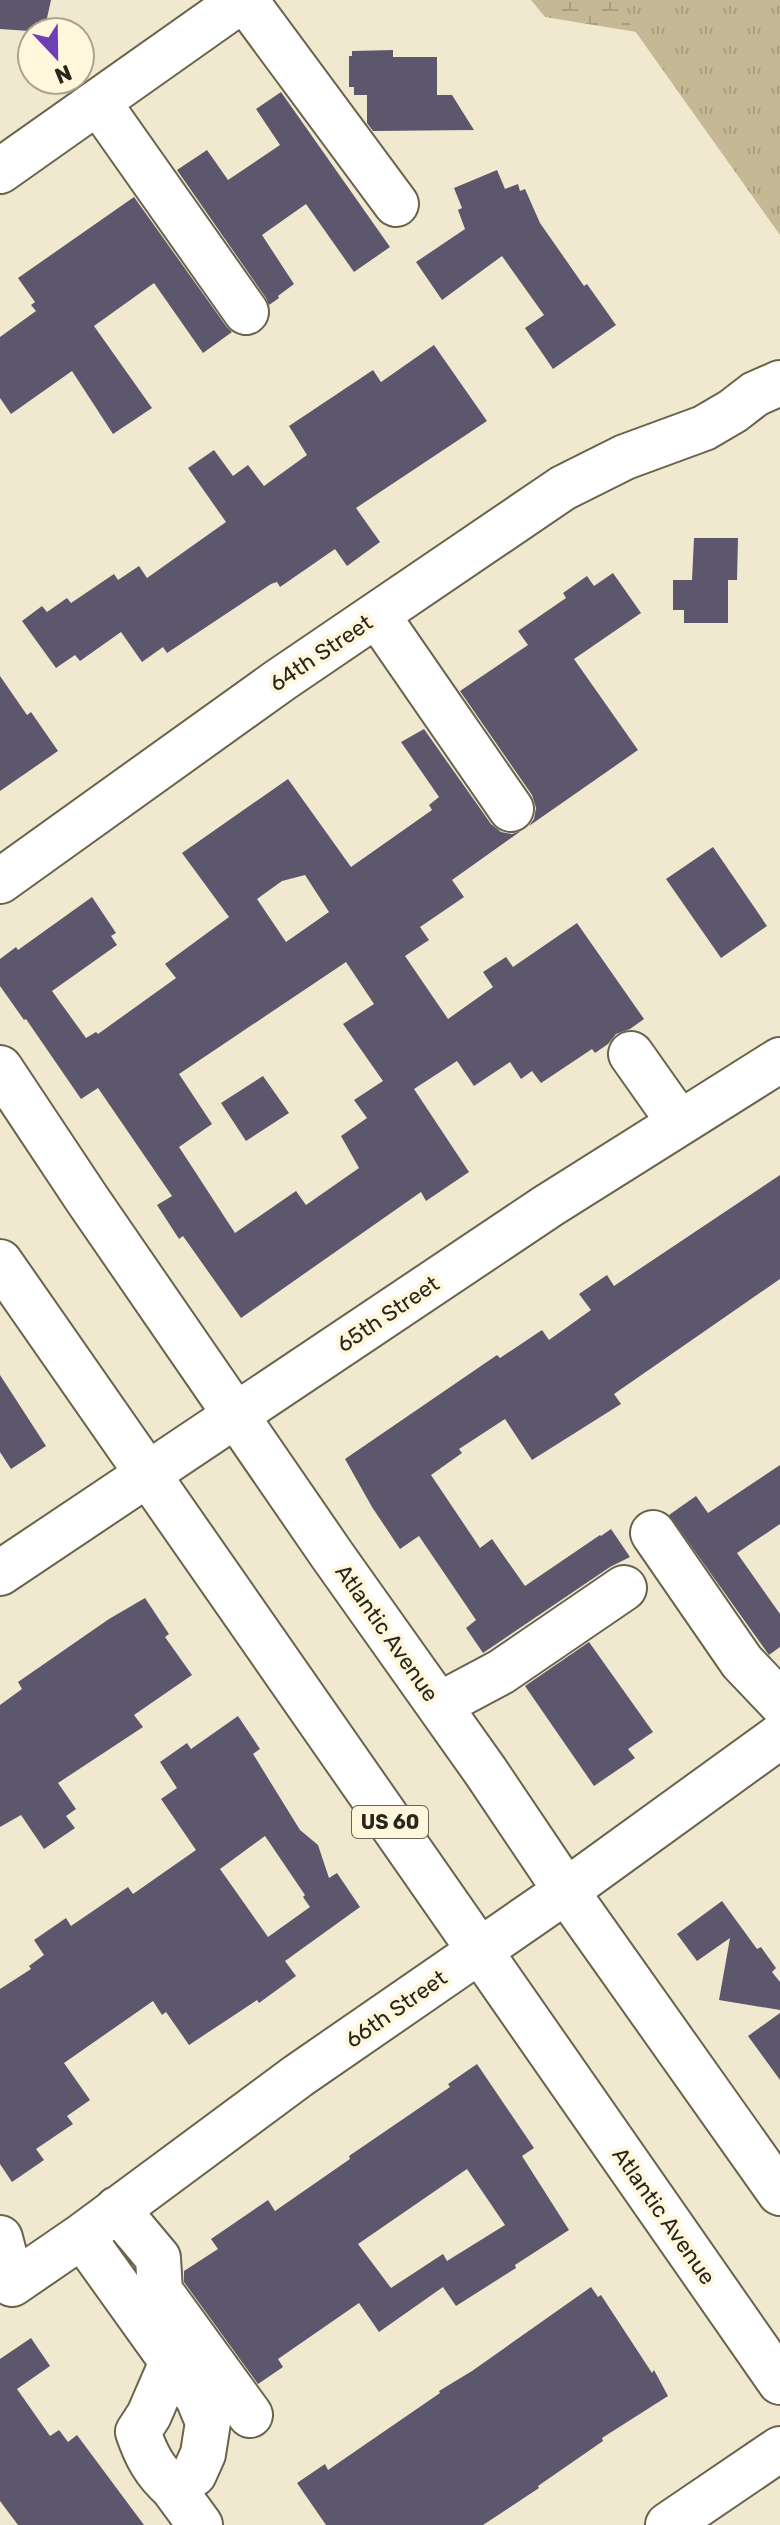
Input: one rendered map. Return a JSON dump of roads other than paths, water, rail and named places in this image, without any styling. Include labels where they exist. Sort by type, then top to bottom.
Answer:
[{"type":"main road","points":[[0,171],[244,0],[396,204]]},
{"type":"main road","points":[[98,102],[246,312]]},
{"type":"main road","name":"64th Street","points":[[0,881],[279,681],[563,488],[625,457],[704,428],[755,394],[780,383]]},
{"type":"main road","points":[[377,615],[511,809]]},
{"type":"main road","points":[[631,1054],[679,1122]]},
{"type":"main road","name":"65th Street","points":[[0,1573],[548,1206],[780,1060]]},
{"type":"main road","name":"Atlantic Avenue","points":[[0,1068],[332,1555],[780,2193]]},
{"type":"main road","name":"Atlantic Avenue","points":[[0,1262],[780,2382]]},
{"type":"main road","points":[[653,1533],[742,1662],[780,1702]]},
{"type":"main road","points":[[439,1705],[501,1672],[624,1588]]},
{"type":"main road","name":"66th Street","points":[[0,2238],[12,2284],[298,2076],[566,1891],[780,1736]]},
{"type":"main road","points":[[117,2209],[158,2258],[160,2291],[250,2415]]},
{"type":"main road","points":[[82,2236],[198,2398],[208,2422],[203,2454],[194,2474],[173,2488]]},
{"type":"main road","points":[[172,2362],[149,2415],[138,2432],[145,2454],[157,2473],[173,2488],[200,2525]]},
{"type":"main road","points":[[668,2525],[780,2449]]}]
